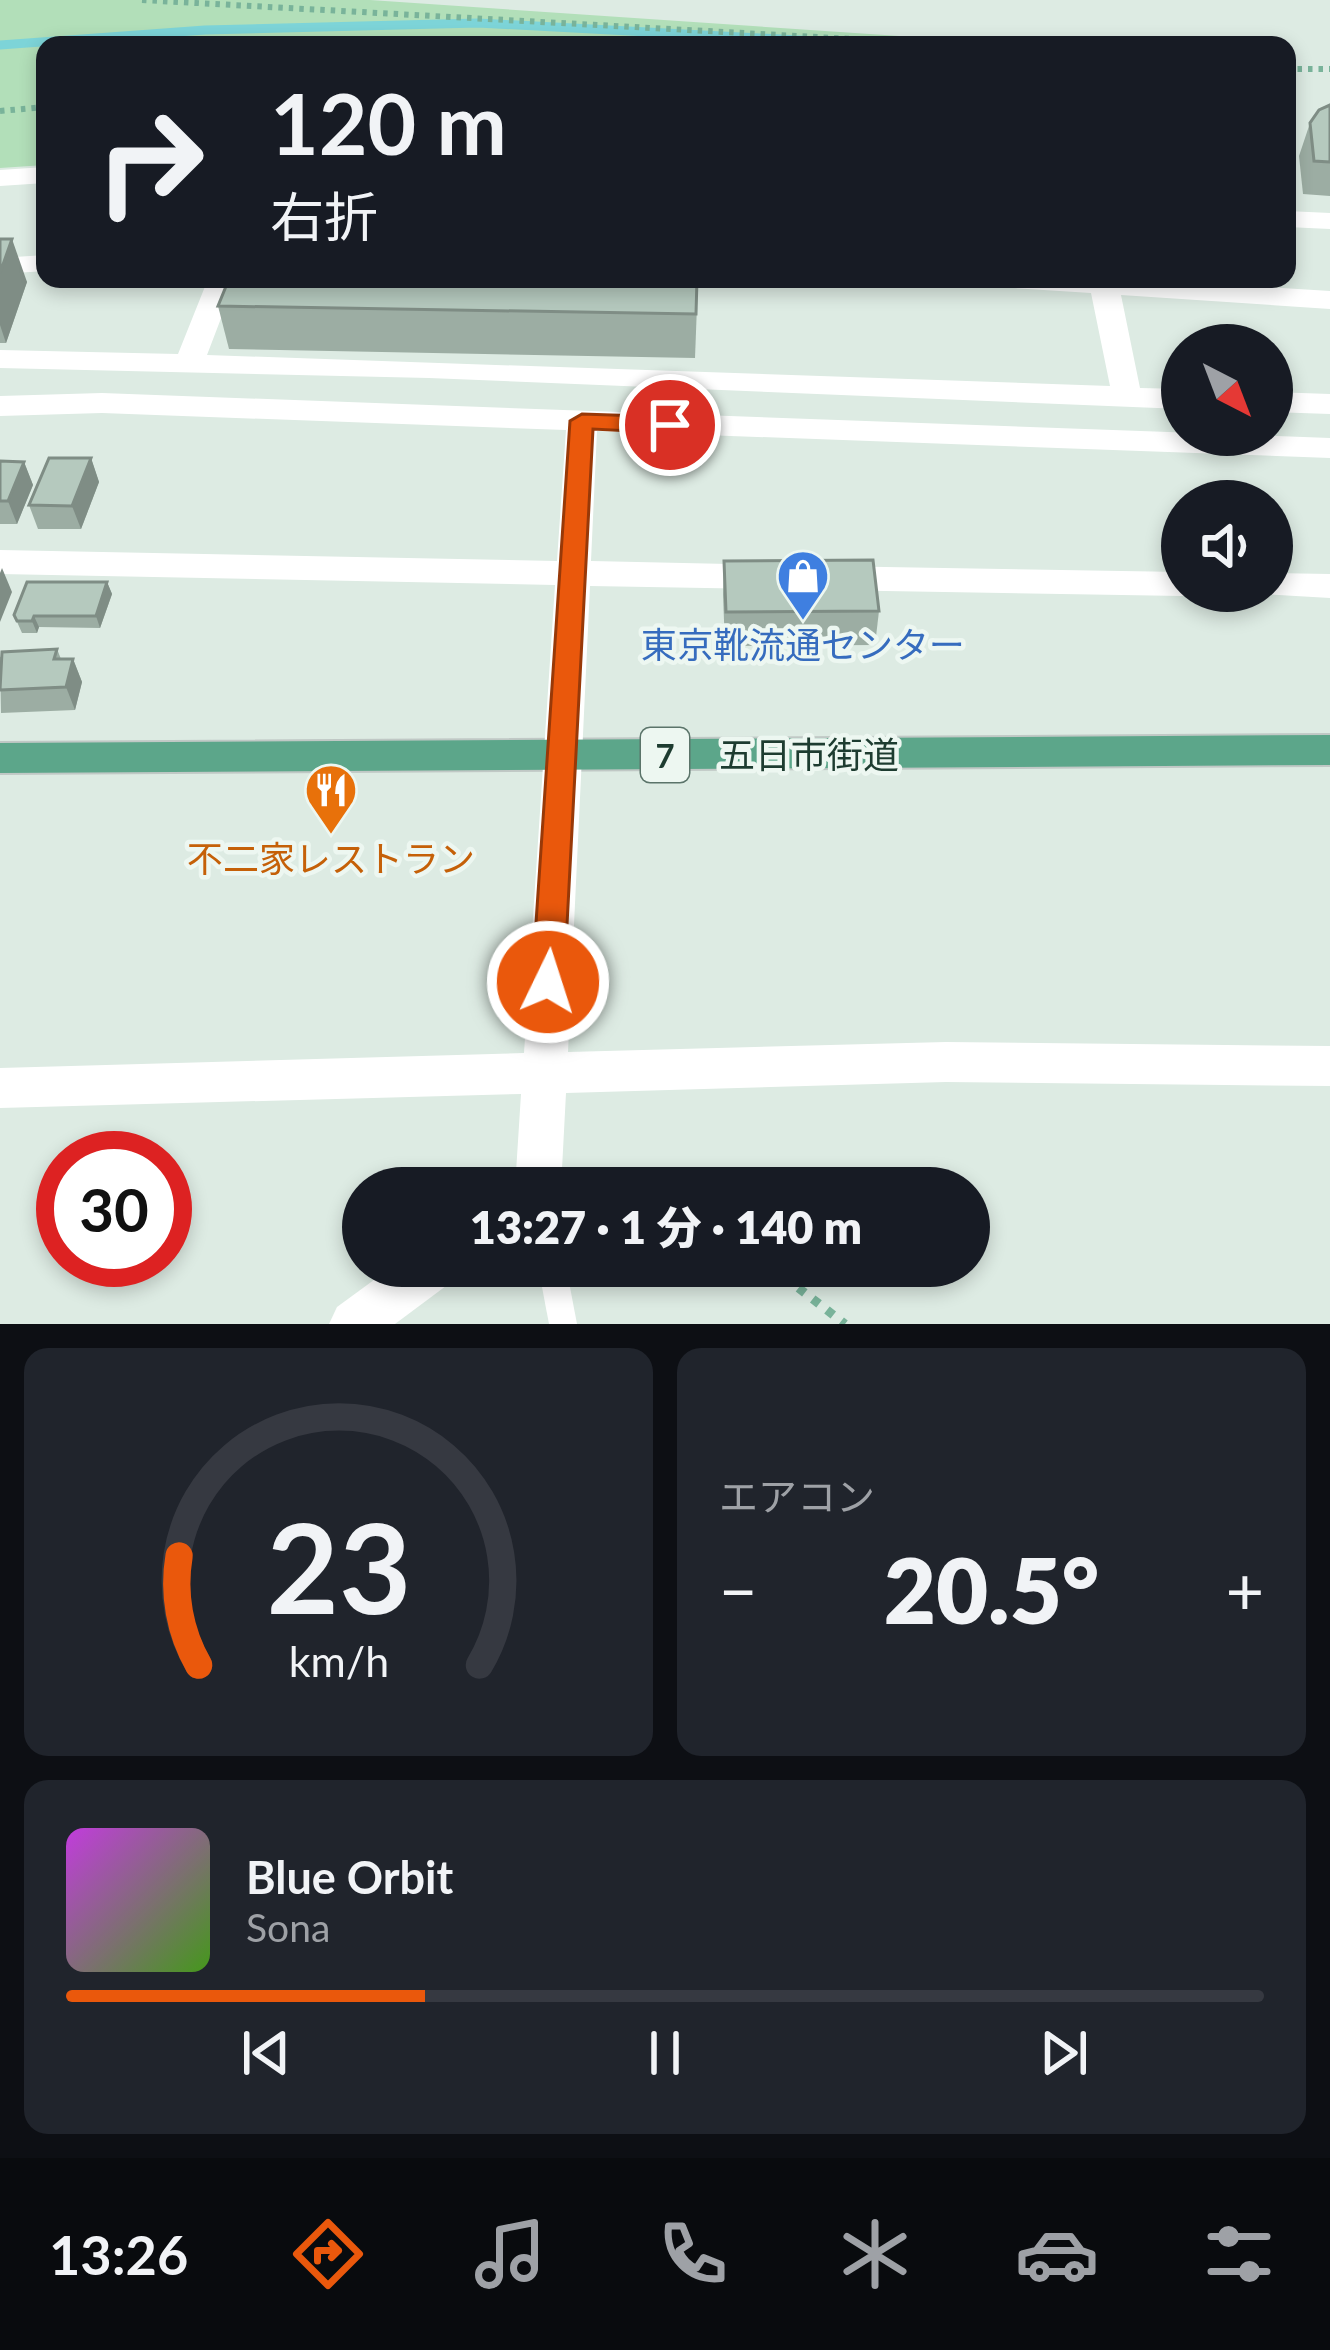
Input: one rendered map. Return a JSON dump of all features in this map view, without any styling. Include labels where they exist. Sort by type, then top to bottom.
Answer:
[{"type":"main road","name":"五日市街道","points":[[0,758],[1330,750]]},
{"type":"street","points":[[0,178],[36,176]]},
{"type":"street","points":[[1296,219],[1330,220]]},
{"type":"street","points":[[0,266],[36,264]]},
{"type":"street","points":[[190,361],[218,288]]},
{"type":"street","points":[[1105,288],[1127,398]]},
{"type":"street","points":[[1194,288],[1330,300]]},
{"type":"street","points":[[0,359],[190,361],[1161,399]]},
{"type":"street","points":[[0,406],[102,403],[1330,448]]},
{"type":"street","points":[[1293,403],[1330,404]]},
{"type":"street","points":[[539,1167],[582,421]]},
{"type":"street","points":[[0,562],[1161,584]]},
{"type":"street","points":[[1293,585],[1330,586]]},
{"type":"street","points":[[0,1088],[946,1062],[1330,1066]]},
{"type":"street","points":[[354,1324],[404,1287]]},
{"type":"lane","points":[[556,1287],[563,1324]]},
{"type":"path","points":[[142,0],[797,36]]},
{"type":"path","points":[[1296,69],[1330,69]]},
{"type":"path","points":[[0,110],[36,108]]},
{"type":"path","points":[[797,1287],[845,1324]]},
{"type":"green space","points":[[0,0],[370,0],[900,36],[36,36],[36,166],[0,168]]},
{"type":"building","points":[[1330,105],[1330,162],[1314,161],[1310,123],[1319,110]]},
{"type":"building","points":[[0,239],[12,239],[0,273]]},
{"type":"building","points":[[225,288],[697,288],[696,314],[218,306]]},
{"type":"building","points":[[49,458],[91,458],[72,506],[29,505]]},
{"type":"building","points":[[0,461],[24,462],[8,501],[0,501]]},
{"type":"building","points":[[873,560],[879,611],[726,612],[724,561]]},
{"type":"building","points":[[27,582],[107,582],[96,616],[34,616],[32,621],[17,621],[14,615]]},
{"type":"building","points":[[57,649],[54,659],[73,659],[66,687],[0,690],[2,652]]},
{"type":"waterway","points":[[123,36],[478,23],[723,36]]},
{"type":"waterway","points":[[0,45],[36,42]]},
{"type":"place","name":"東京靴流通センター","points":[[803,622]]},
{"type":"place","name":"不二家レストラン","points":[[331,836]]},
{"type":"route","points":[[548,982],[582,421],[670,425]]}]
